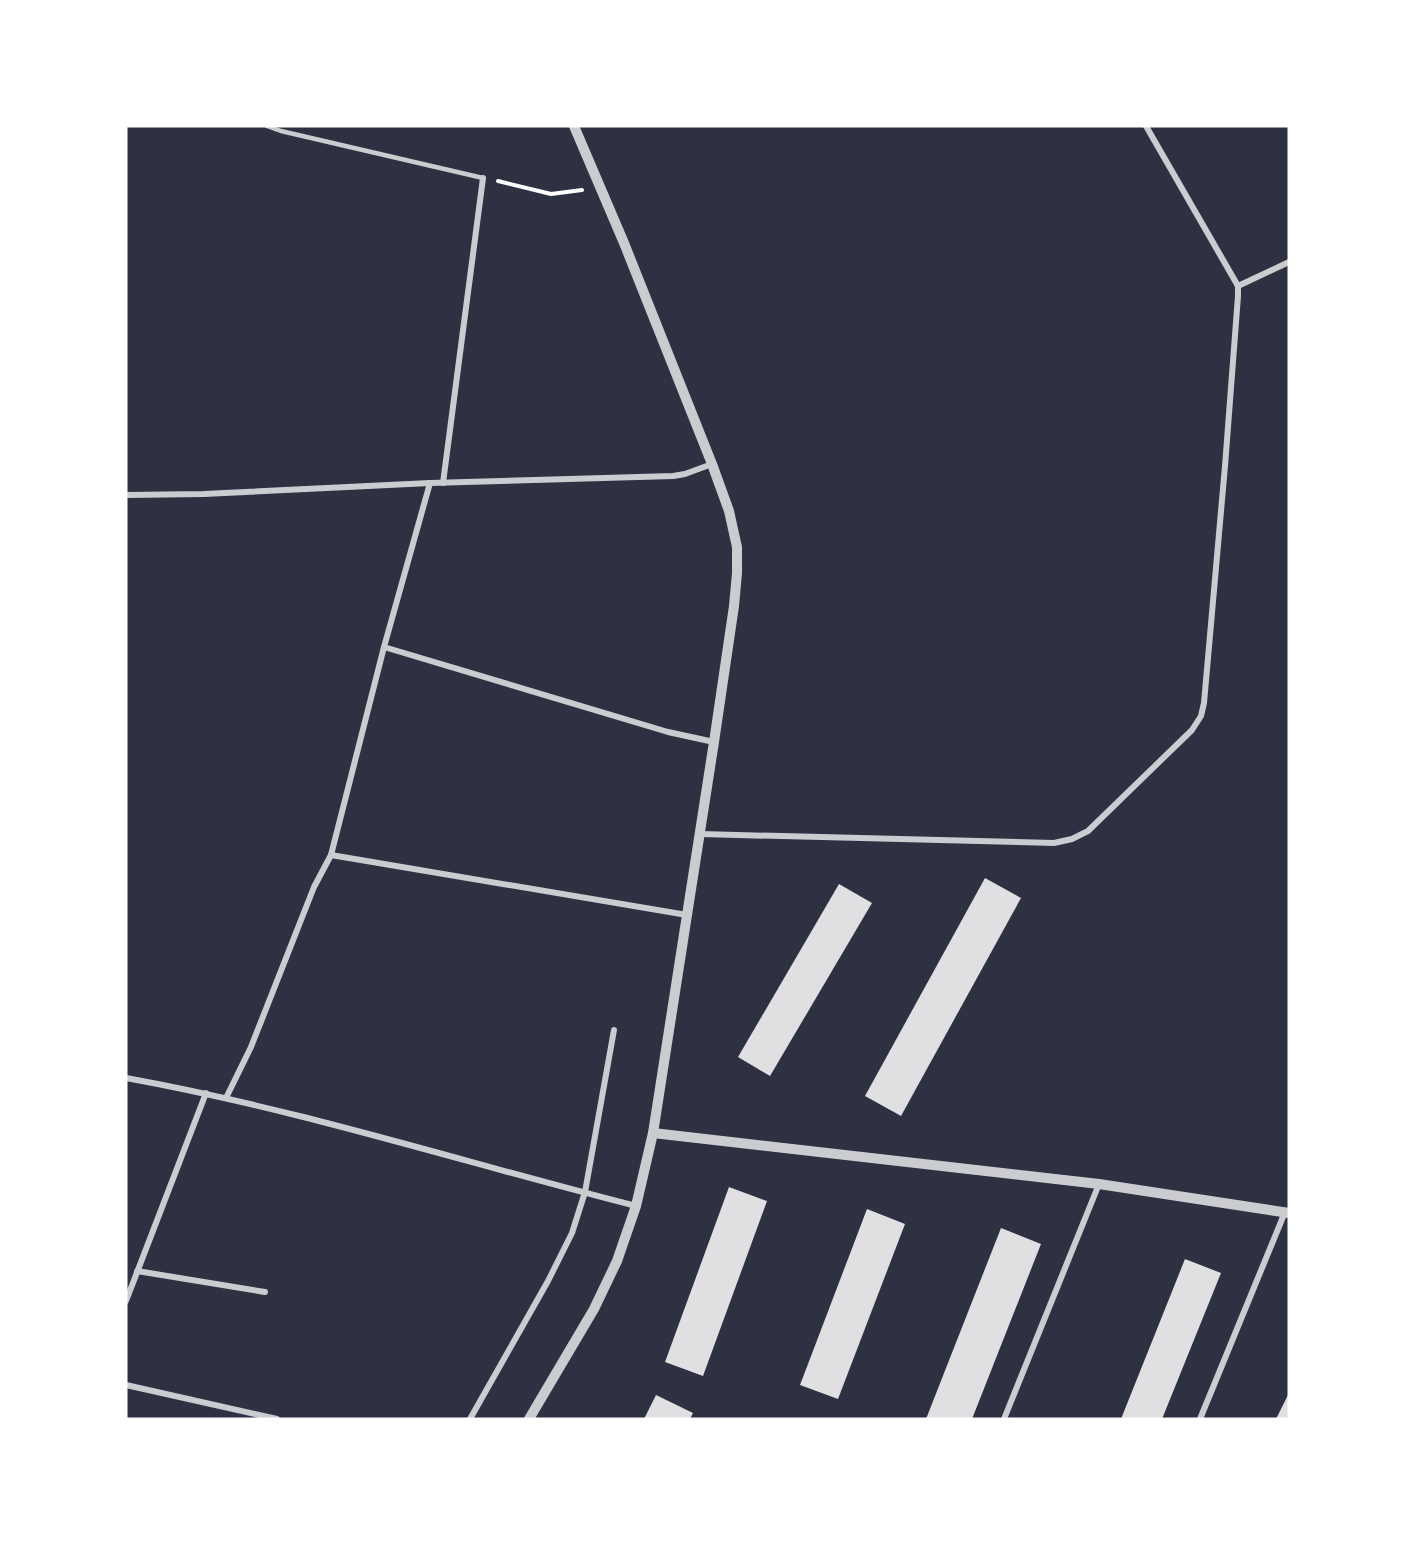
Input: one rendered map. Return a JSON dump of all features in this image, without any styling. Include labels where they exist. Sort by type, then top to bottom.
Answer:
[{"type":"street","points":[[529,1419],[594,1309],[617,1261],[636,1206],[653,1133],[714,742],[737,573],[737,547],[729,511],[712,464],[624,243],[574,126]]},
{"type":"street","points":[[700,834],[1054,843],[1072,839],[1088,831],[1192,730],[1201,716],[1225,466],[1238,286],[1146,126]]},
{"type":"street","points":[[443,483],[483,178]]},
{"type":"street","points":[[1238,286],[1289,262]]},
{"type":"street","points":[[126,495],[673,476],[712,464]]},
{"type":"street","points":[[226,1098],[251,1047],[314,886],[331,855],[384,646],[430,483]]},
{"type":"street","points":[[384,646],[668,732],[714,742]]},
{"type":"street","points":[[331,855],[687,915]]},
{"type":"street","points":[[470,1419],[572,1233],[585,1192],[614,1030]]},
{"type":"street","points":[[126,1078],[226,1098],[636,1206]]},
{"type":"street","points":[[126,1301],[206,1093]]},
{"type":"street","points":[[653,1133],[1099,1184],[1287,1213],[1200,1419]]},
{"type":"street","points":[[1004,1419],[1099,1184]]},
{"type":"street","points":[[137,1271],[265,1292]]},
{"type":"street","points":[[126,1385],[277,1419]]},
{"type":"lane","points":[[267,126],[483,178]]},
{"type":"path","points":[[483,178],[551,194],[562,193]]},
{"type":"building","points":[[985,878],[1021,898],[901,1116],[865,1096]]},
{"type":"building","points":[[839,884],[872,903],[770,1076],[738,1057]]},
{"type":"building","points":[[729,1187],[767,1201],[703,1376],[665,1362]]},
{"type":"building","points":[[867,1209],[905,1224],[838,1399],[800,1385]]},
{"type":"building","points":[[1001,1228],[1041,1244],[972,1419],[926,1419]]},
{"type":"building","points":[[1185,1259],[1221,1273],[1162,1419],[1121,1419]]},
{"type":"building","points":[[1289,1393],[1289,1419],[1276,1419]]},
{"type":"building","points":[[656,1395],[693,1413],[690,1419],[644,1419]]}]
